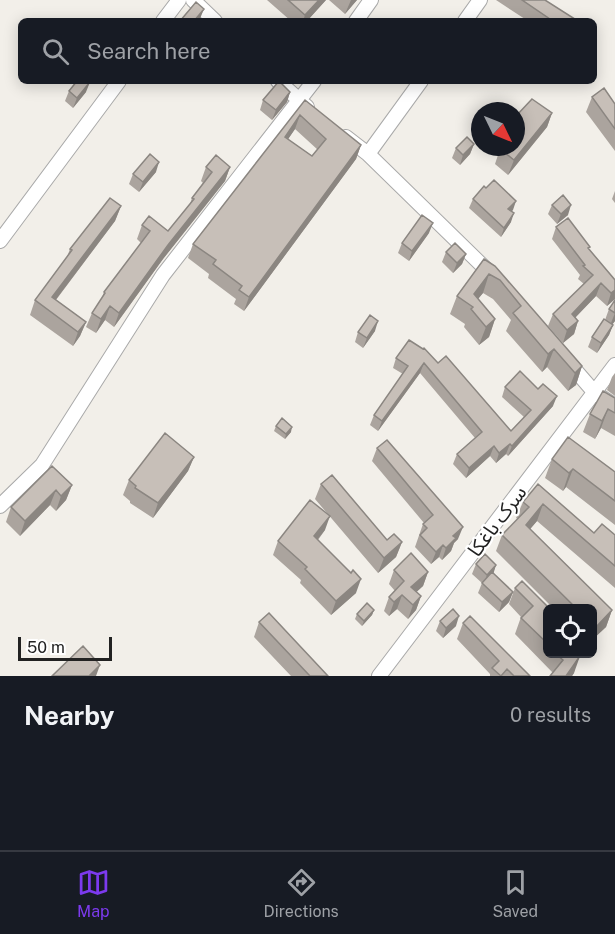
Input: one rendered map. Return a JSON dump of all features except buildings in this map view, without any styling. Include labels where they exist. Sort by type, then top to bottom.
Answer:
[{"type":"street","points":[[165,18],[179,0]]},
{"type":"street","points":[[193,0],[212,18]]},
{"type":"street","points":[[358,18],[371,0]]},
{"type":"street","points":[[467,18],[480,0]]},
{"type":"street","points":[[0,240],[117,84]]},
{"type":"street","points":[[281,84],[317,115]]},
{"type":"street","points":[[0,506],[42,465],[163,275],[312,84]]},
{"type":"street","points":[[368,154],[419,84]]},
{"type":"street","points":[[334,128],[368,154],[505,290]]},
{"type":"street","points":[[558,350],[595,393],[615,406]]},
{"type":"street","name":"سرک باغکا","points":[[379,676],[615,365]]}]
